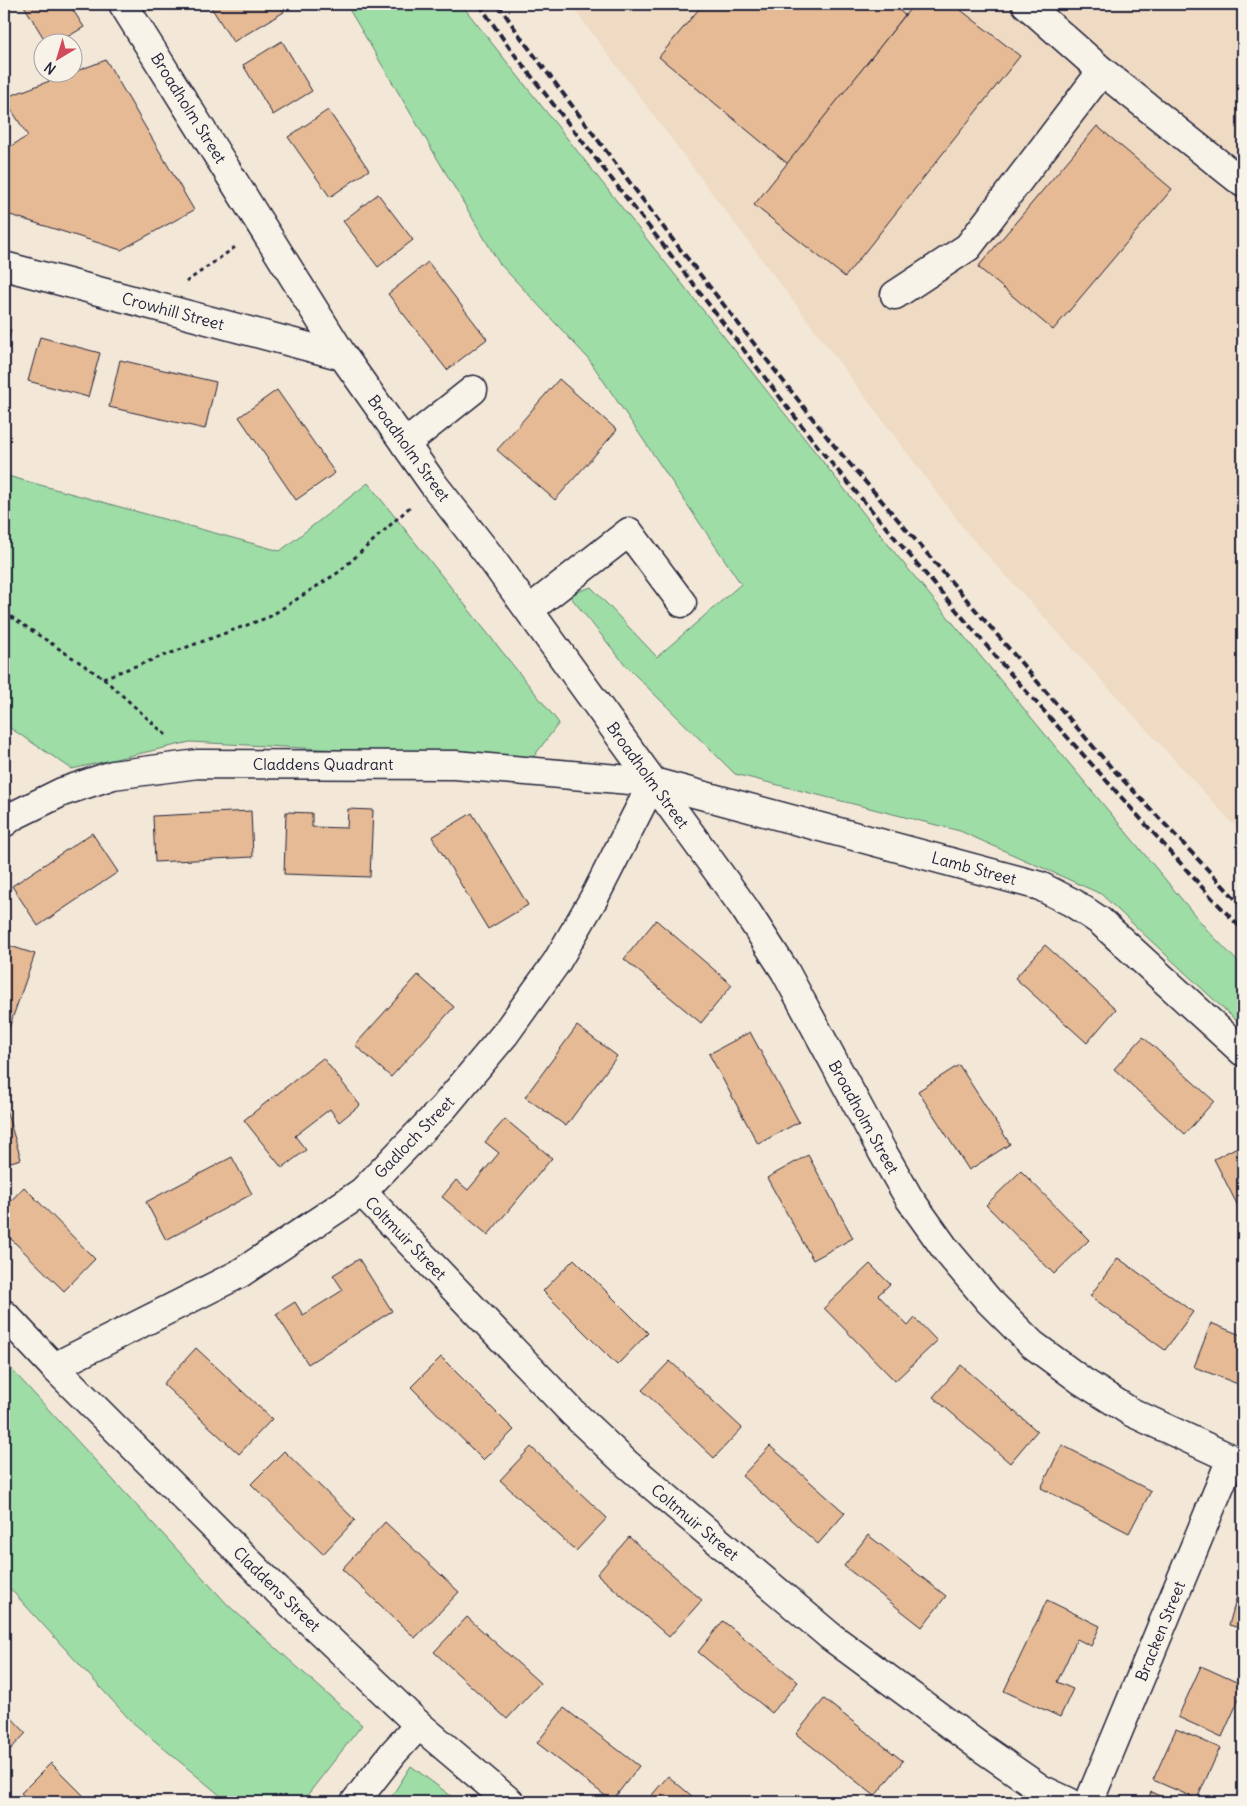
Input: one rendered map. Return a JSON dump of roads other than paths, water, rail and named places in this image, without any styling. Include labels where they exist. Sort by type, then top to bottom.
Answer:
[{"type":"street","name":"Broadholm Street","points":[[123,4],[343,356],[434,485],[488,554],[746,909],[785,971],[882,1151],[910,1198],[946,1250],[989,1301],[1032,1344],[1082,1381],[1131,1412],[1237,1462]]},
{"type":"street","points":[[1026,4],[1102,71],[1243,184]]},
{"type":"street","points":[[894,295],[968,247],[1102,71]]},
{"type":"street","name":"Crowhill Street","points":[[4,266],[343,356]]},
{"type":"street","points":[[405,444],[473,390]]},
{"type":"street","points":[[529,610],[629,532],[682,603]]},
{"type":"street","name":"Claddens Quadrant","points":[[4,823],[12,816],[62,792],[113,775],[198,764],[456,765],[653,782]]},
{"type":"street","name":"Lamb Street","points":[[653,782],[1040,886],[1074,903],[1100,921],[1243,1052]]},
{"type":"street","name":"Gadloch Street","points":[[54,1367],[239,1274],[362,1192],[444,1107],[505,1034],[556,964],[594,898],[653,782]]},
{"type":"street","name":"Coltmuir Street","points":[[362,1192],[574,1413],[627,1464],[830,1636],[1041,1789],[1069,1802]]},
{"type":"street","points":[[4,1314],[54,1367]]},
{"type":"street","name":"Claddens Street","points":[[54,1367],[284,1597],[419,1725],[510,1802]]},
{"type":"street","name":"Bracken Street","points":[[1089,1802],[1237,1462]]},
{"type":"street","points":[[355,1802],[394,1752],[419,1725]]},
{"type":"railway","points":[[479,4],[511,50],[822,452],[1008,671],[1210,896],[1243,930]]},
{"type":"railway","points":[[498,4],[522,39],[673,240],[831,442],[1110,766],[1243,907]]}]
